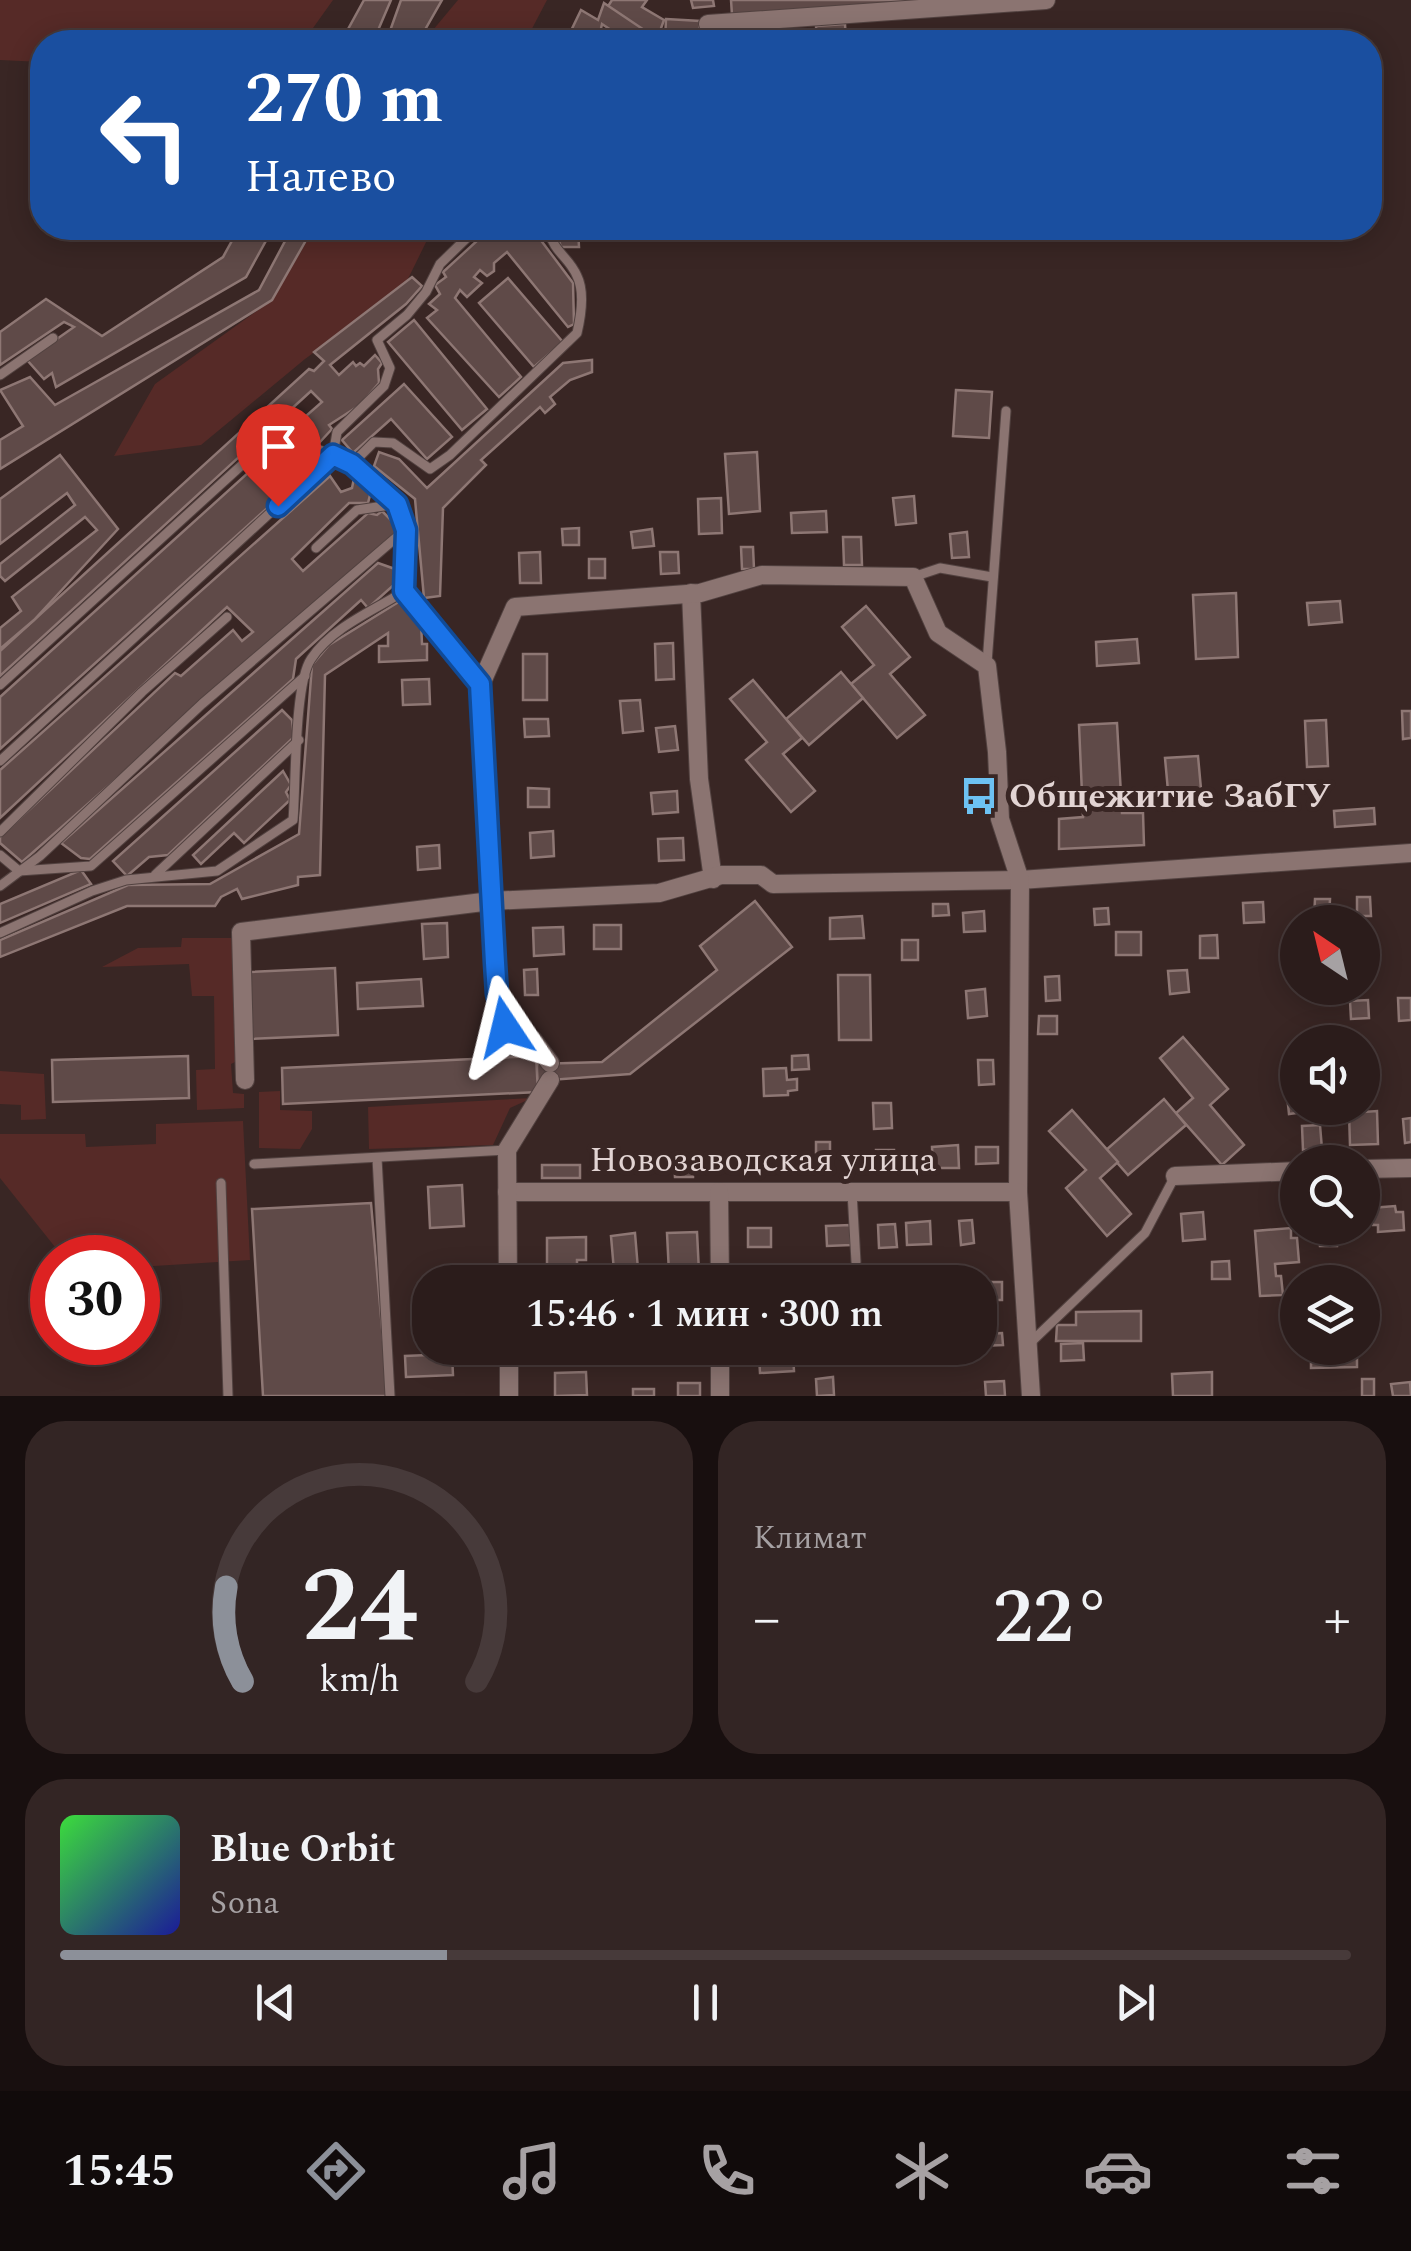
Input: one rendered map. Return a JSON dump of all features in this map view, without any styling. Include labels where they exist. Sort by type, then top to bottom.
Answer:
[{"type":"street","points":[[708,24],[1046,0]]},
{"type":"street","points":[[508,1265],[507,1150],[550,1072],[533,1040],[505,1027],[497,994],[480,684],[515,606],[691,594],[762,576],[913,577],[938,633],[987,666],[1000,818],[1020,880],[1018,1192],[1030,1344],[1030,1396]]},
{"type":"street","points":[[691,594],[699,779],[713,879]]},
{"type":"street","points":[[422,611],[480,684]]},
{"type":"street","points":[[245,1080],[241,932],[491,901],[658,893],[721,875],[761,874],[773,884],[1020,880],[1411,853]]},
{"type":"street","points":[[1380,1169],[1411,1168]]},
{"type":"street","points":[[1175,1176],[1280,1173]]},
{"type":"street","name":"Новозаводская улица","points":[[507,1192],[1018,1192]]},
{"type":"street","points":[[720,1192],[720,1265]]},
{"type":"street","points":[[509,1365],[509,1396]]},
{"type":"street","points":[[720,1365],[720,1396]]},
{"type":"lane","points":[[0,761],[333,455],[338,432],[384,386],[390,368],[377,340],[407,315],[426,292],[440,264],[465,240]]},
{"type":"lane","points":[[352,464],[374,442],[393,443],[430,469],[450,455],[578,333],[582,313],[578,276],[551,240]]},
{"type":"lane","points":[[0,375],[53,338]]},
{"type":"lane","points":[[987,666],[1006,411]]},
{"type":"lane","points":[[0,686],[277,437],[310,445],[352,464],[397,504],[406,530],[404,591],[422,611]]},
{"type":"lane","points":[[316,548],[357,510],[397,504]]},
{"type":"lane","points":[[0,886],[40,856],[202,704],[406,530]]},
{"type":"lane","points":[[913,577],[940,568],[992,577]]},
{"type":"lane","points":[[0,933],[126,880],[217,870],[294,820],[298,740],[308,662],[324,644],[404,591]]},
{"type":"lane","points":[[0,832],[114,718],[227,617]]},
{"type":"lane","points":[[0,855],[20,870],[91,866],[305,676]]},
{"type":"lane","points":[[153,877],[298,740]]},
{"type":"lane","points":[[91,866],[107,886]]},
{"type":"lane","points":[[254,1164],[507,1150]]},
{"type":"lane","points":[[377,1158],[390,1396]]},
{"type":"lane","points":[[1030,1344],[1145,1233],[1175,1176]]},
{"type":"lane","points":[[220,1183],[228,1396]]},
{"type":"lane","points":[[852,1192],[856,1262]]},
{"type":"shaded area","points":[[0,0],[333,0],[312,30],[30,30],[30,61],[0,60]]},
{"type":"shaded area","points":[[458,0],[547,0],[531,30],[433,30]]},
{"type":"shaded area","points":[[308,240],[427,240],[404,287],[305,359],[201,445],[114,456],[155,384],[272,300]]},
{"type":"shaded area","points":[[182,938],[233,938],[237,1061],[231,1064],[233,1093],[244,1094],[244,1108],[197,1110],[196,1070],[215,1069],[214,996],[192,996],[189,964],[102,967],[138,948],[181,947]]},
{"type":"shaded area","points":[[0,1071],[44,1074],[46,1119],[21,1120],[21,1105],[0,1104]]},
{"type":"shaded area","points":[[280,1091],[280,1110],[312,1111],[312,1129],[300,1149],[259,1148],[259,1092]]},
{"type":"shaded area","points":[[532,1098],[510,1108],[493,1145],[369,1149],[368,1107]]},
{"type":"shaded area","points":[[243,1121],[250,1260],[160,1266],[160,1235],[45,1235],[0,1178],[0,1134],[85,1134],[86,1147],[156,1144],[156,1124]]},
{"type":"building","points":[[364,0],[391,0],[378,30],[348,30]]},
{"type":"building","points":[[401,0],[442,0],[425,30],[390,30]]},
{"type":"building","points":[[612,0],[647,0],[642,7],[664,20],[660,30],[636,30],[605,11]]},
{"type":"building","points":[[691,0],[713,0],[714,6],[693,8]]},
{"type":"building","points":[[731,0],[930,0],[732,15]]},
{"type":"building","points":[[604,3],[644,30],[611,30],[602,24],[601,30],[571,30],[581,10],[598,20]]},
{"type":"building","points":[[666,19],[700,21],[700,30],[666,30]]},
{"type":"building","points":[[845,24],[845,30],[816,30],[816,26]]},
{"type":"building","points":[[749,26],[749,30],[700,30]]},
{"type":"building","points":[[232,240],[266,240],[246,277],[56,387],[52,373],[44,379],[27,360],[74,327],[64,322],[0,365],[0,332],[46,299],[102,336],[223,257]]},
{"type":"building","points":[[286,240],[306,240],[272,300],[0,469],[0,440],[23,426],[0,390],[30,377],[55,405],[259,290]]},
{"type":"building","points":[[478,240],[541,240],[573,283],[574,324],[568,327],[507,252],[487,276],[480,270],[474,277],[482,283],[467,297],[460,290],[455,298],[521,377],[499,397],[427,318],[437,310],[429,304],[440,294],[435,285],[446,277],[443,272]]},
{"type":"building","points":[[559,240],[579,240],[579,247],[561,247]]},
{"type":"building","points":[[412,277],[422,286],[406,304],[330,365],[339,375],[353,362],[364,366],[375,355],[382,363],[378,369],[379,383],[360,405],[329,425],[332,429],[319,443],[298,423],[322,402],[311,391],[0,676],[0,651],[309,369],[314,371],[324,361],[314,352]]},
{"type":"building","points":[[508,278],[563,342],[534,367],[479,303]]},
{"type":"building","points":[[414,320],[487,409],[462,430],[388,342]]},
{"type":"building","points":[[592,360],[592,372],[570,380],[550,397],[555,404],[545,413],[540,407],[481,460],[486,465],[443,508],[440,596],[424,598],[415,499],[374,466],[379,452],[399,459],[427,488],[563,363]]},
{"type":"building","points":[[404,384],[452,437],[427,459],[391,419],[353,453],[342,440]]},
{"type":"building","points":[[956,390],[992,392],[989,438],[953,436]]},
{"type":"building","points":[[280,444],[292,457],[300,451],[315,465],[0,749],[0,697]]},
{"type":"building","points":[[757,452],[760,511],[729,514],[725,454]]},
{"type":"building","points":[[60,455],[118,529],[34,620],[0,649],[0,628],[21,611],[12,597],[97,530],[85,517],[5,581],[0,576],[0,564],[75,505],[67,493],[0,544],[0,499]]},
{"type":"building","points":[[330,476],[341,492],[352,488],[354,478],[365,481],[362,486],[372,487],[368,503],[349,503],[292,559],[303,571],[368,513],[377,515],[382,511],[400,529],[22,862],[0,843],[0,837],[175,673],[181,676],[233,630],[242,641],[253,632],[227,607],[0,818],[0,770]]},
{"type":"building","points":[[914,496],[916,523],[896,525],[893,498]]},
{"type":"building","points":[[721,498],[722,533],[699,534],[698,499]]},
{"type":"building","points":[[826,511],[827,532],[792,533],[791,513]]},
{"type":"building","points":[[579,528],[579,545],[563,545],[562,529]]},
{"type":"building","points":[[652,529],[654,546],[633,548],[631,532]]},
{"type":"building","points":[[967,532],[969,557],[952,558],[950,534]]},
{"type":"building","points":[[843,537],[861,537],[862,565],[844,565]]},
{"type":"building","points":[[741,547],[753,547],[754,569],[742,569]]},
{"type":"building","points":[[540,552],[541,583],[520,583],[519,553]]},
{"type":"building","points":[[660,552],[678,552],[679,573],[661,574]]},
{"type":"building","points":[[589,559],[605,559],[605,578],[589,578]]},
{"type":"building","points":[[378,563],[395,569],[396,583],[368,608],[361,600],[296,659],[293,679],[90,859],[81,858],[61,843]]},
{"type":"building","points":[[1236,593],[1238,657],[1196,659],[1193,595]]},
{"type":"building","points":[[405,598],[421,622],[427,660],[379,662],[379,646],[388,646],[388,633],[325,675],[320,875],[298,877],[298,885],[242,899],[237,889],[221,897],[215,906],[127,906],[0,957],[0,940],[128,885],[210,884],[299,834],[312,665],[329,645]]},
{"type":"building","points":[[1340,601],[1342,622],[1309,625],[1307,603]]},
{"type":"building","points":[[866,606],[910,657],[890,674],[925,715],[897,738],[851,684],[874,665],[842,627]]},
{"type":"building","points":[[1137,639],[1139,663],[1097,666],[1096,642]]},
{"type":"building","points":[[673,643],[674,679],[656,680],[655,644]]},
{"type":"building","points":[[523,654],[547,654],[547,700],[523,700]]},
{"type":"building","points":[[841,672],[863,698],[809,745],[786,719]]},
{"type":"building","points":[[429,679],[430,704],[403,705],[402,680]]},
{"type":"building","points":[[753,680],[802,738],[783,754],[815,791],[791,812],[746,760],[767,742],[730,699]]},
{"type":"building","points":[[640,700],[643,731],[623,733],[620,701]]},
{"type":"building","points":[[282,710],[292,720],[294,737],[168,855],[149,857],[127,876],[113,861]]},
{"type":"building","points":[[1402,711],[1411,711],[1411,738],[1403,739]]},
{"type":"building","points":[[524,719],[548,719],[549,736],[525,737]]},
{"type":"building","points":[[1326,720],[1328,766],[1307,767],[1305,721]]},
{"type":"building","points":[[1117,723],[1122,813],[1143,813],[1144,845],[1059,849],[1059,819],[1083,817],[1079,725]]},
{"type":"building","points":[[675,726],[678,750],[659,752],[656,728]]},
{"type":"building","points":[[1198,756],[1201,789],[1168,791],[1165,758]]},
{"type":"building","points":[[283,771],[291,785],[286,792],[290,800],[244,843],[234,833],[201,864],[193,855]]},
{"type":"building","points":[[528,788],[549,789],[549,807],[528,807]]},
{"type":"building","points":[[677,791],[678,812],[653,814],[651,793]]},
{"type":"building","points":[[1374,808],[1375,824],[1335,827],[1334,811]]},
{"type":"building","points":[[553,831],[554,856],[531,858],[530,833]]},
{"type":"building","points":[[683,838],[684,860],[659,861],[658,839]]},
{"type":"building","points":[[439,845],[440,868],[418,870],[417,847]]},
{"type":"building","points":[[81,870],[91,884],[0,923],[0,904]]},
{"type":"building","points":[[1357,897],[1370,897],[1370,905],[1357,905]]},
{"type":"building","points":[[1315,899],[1330,899],[1330,905],[1315,905]]},
{"type":"building","points":[[755,901],[792,947],[630,1074],[537,1081],[537,1064],[602,1062],[717,970],[700,946]]},
{"type":"building","points":[[1263,902],[1264,922],[1244,923],[1243,903]]},
{"type":"building","points":[[933,904],[948,904],[949,915],[933,916]]},
{"type":"building","points":[[1108,908],[1109,924],[1095,925],[1094,909]]},
{"type":"building","points":[[984,911],[985,931],[964,932],[963,913]]},
{"type":"building","points":[[862,916],[864,938],[830,939],[830,918]]},
{"type":"building","points":[[447,923],[448,957],[424,959],[422,924]]},
{"type":"building","points":[[594,925],[621,925],[621,949],[594,949]]},
{"type":"building","points":[[563,927],[564,954],[534,956],[533,928]]},
{"type":"building","points":[[1116,932],[1141,932],[1141,955],[1116,955]]},
{"type":"building","points":[[1217,935],[1218,958],[1200,958],[1200,936]]},
{"type":"building","points":[[902,940],[918,940],[918,960],[902,960]]},
{"type":"building","points":[[335,968],[338,1035],[251,1039],[249,972]]},
{"type":"building","points":[[537,969],[538,995],[525,995],[524,970]]},
{"type":"building","points":[[1187,970],[1189,992],[1170,994],[1168,971]]},
{"type":"building","points":[[838,975],[870,975],[871,1040],[839,1040]]},
{"type":"building","points":[[1059,976],[1060,1000],[1046,1001],[1045,977]]},
{"type":"building","points":[[421,979],[423,1006],[358,1009],[357,983]]},
{"type":"building","points":[[985,989],[987,1016],[968,1018],[966,991]]},
{"type":"building","points":[[1398,998],[1411,998],[1411,1020],[1399,1021]]},
{"type":"building","points":[[1350,1005],[1368,1005],[1369,1018],[1351,1019]]},
{"type":"building","points":[[1039,1016],[1057,1016],[1057,1034],[1038,1034]]},
{"type":"building","points":[[1183,1037],[1228,1089],[1210,1105],[1244,1145],[1222,1165],[1176,1113],[1193,1098],[1160,1058]]},
{"type":"building","points":[[808,1055],[809,1069],[792,1070],[792,1056]]},
{"type":"building","points":[[188,1056],[189,1098],[53,1102],[52,1060]]},
{"type":"building","points":[[536,1056],[538,1092],[283,1104],[282,1068]]},
{"type":"building","points":[[978,1060],[993,1060],[994,1084],[979,1085]]},
{"type":"building","points":[[786,1068],[787,1080],[797,1079],[797,1090],[788,1091],[788,1095],[764,1096],[763,1069]]},
{"type":"building","points":[[1164,1099],[1186,1125],[1128,1175],[1106,1150]]},
{"type":"building","points":[[873,1103],[891,1103],[892,1128],[874,1129]]},
{"type":"building","points":[[1072,1110],[1118,1162],[1100,1178],[1131,1214],[1107,1236],[1066,1188],[1086,1170],[1049,1131]]},
{"type":"building","points":[[1411,1118],[1411,1142],[1405,1143],[1403,1119]]},
{"type":"building","points":[[1320,1125],[1322,1145],[1303,1145],[1302,1126]]},
{"type":"building","points":[[1349,1125],[1377,1125],[1378,1144],[1350,1145]]},
{"type":"building","points":[[816,1142],[830,1142],[830,1169],[816,1169]]},
{"type":"building","points":[[958,1145],[959,1168],[933,1168],[932,1147]]},
{"type":"building","points":[[976,1147],[998,1147],[998,1163],[976,1164]]},
{"type":"building","points":[[876,1150],[894,1150],[894,1164],[876,1164]]},
{"type":"building","points":[[674,1158],[693,1158],[693,1177],[675,1177]]},
{"type":"building","points":[[542,1165],[580,1165],[580,1178],[542,1178]]},
{"type":"building","points":[[462,1185],[464,1226],[430,1228],[428,1187]]},
{"type":"building","points":[[371,1203],[388,1396],[263,1396],[252,1209]]},
{"type":"building","points":[[1395,1206],[1396,1212],[1403,1212],[1404,1230],[1380,1232],[1380,1207]]},
{"type":"building","points":[[1203,1212],[1205,1239],[1183,1241],[1181,1214]]},
{"type":"building","points":[[972,1220],[974,1243],[961,1245],[959,1221]]},
{"type":"building","points":[[930,1221],[931,1244],[907,1245],[906,1223]]},
{"type":"building","points":[[895,1224],[897,1247],[879,1248],[878,1225]]},
{"type":"building","points":[[850,1225],[851,1245],[827,1246],[826,1226]]},
{"type":"building","points":[[748,1228],[771,1228],[771,1247],[748,1247]]},
{"type":"building","points":[[1280,1229],[1280,1245],[1298,1245],[1299,1262],[1275,1264],[1276,1276],[1280,1276],[1280,1295],[1260,1296],[1255,1231]]},
{"type":"building","points":[[697,1232],[699,1265],[669,1265],[667,1233]]},
{"type":"building","points":[[635,1233],[638,1265],[613,1265],[611,1236]]},
{"type":"building","points":[[586,1237],[586,1260],[577,1260],[577,1265],[547,1265],[547,1238]]},
{"type":"building","points":[[1229,1261],[1230,1279],[1212,1279],[1212,1262]]},
{"type":"building","points":[[997,1282],[1002,1282],[1002,1300],[997,1300]]},
{"type":"building","points":[[1141,1311],[1141,1341],[1056,1341],[1057,1325],[1076,1325],[1076,1312]]},
{"type":"building","points":[[997,1333],[1002,1333],[1003,1345],[997,1345]]},
{"type":"building","points":[[1083,1343],[1084,1360],[1061,1361],[1061,1344]]},
{"type":"building","points":[[405,1356],[412,1356],[412,1365],[453,1365],[453,1375],[406,1377]]},
{"type":"building","points":[[760,1365],[794,1365],[794,1371],[760,1373]]},
{"type":"building","points":[[1311,1365],[1357,1365],[1357,1367]]},
{"type":"building","points":[[586,1372],[587,1395],[555,1396],[555,1373]]},
{"type":"building","points":[[1212,1372],[1212,1396],[1173,1396],[1172,1374]]},
{"type":"building","points":[[833,1377],[834,1395],[817,1396],[816,1379]]},
{"type":"building","points":[[1362,1379],[1374,1379],[1374,1396],[1362,1396]]},
{"type":"building","points":[[1004,1381],[1005,1396],[986,1396],[985,1382]]},
{"type":"building","points":[[1410,1382],[1411,1396],[1393,1396],[1391,1384]]},
{"type":"building","points":[[678,1383],[700,1383],[700,1396],[678,1396]]},
{"type":"building","points":[[633,1389],[654,1389],[654,1396],[633,1396]]},
{"type":"place","name":"Общежитие ЗабГУ","points":[[979,796]]},
{"type":"route","points":[[278,506],[333,455],[352,464],[375,484],[397,504],[406,530],[404,591],[480,684],[497,994],[505,1027]]}]
